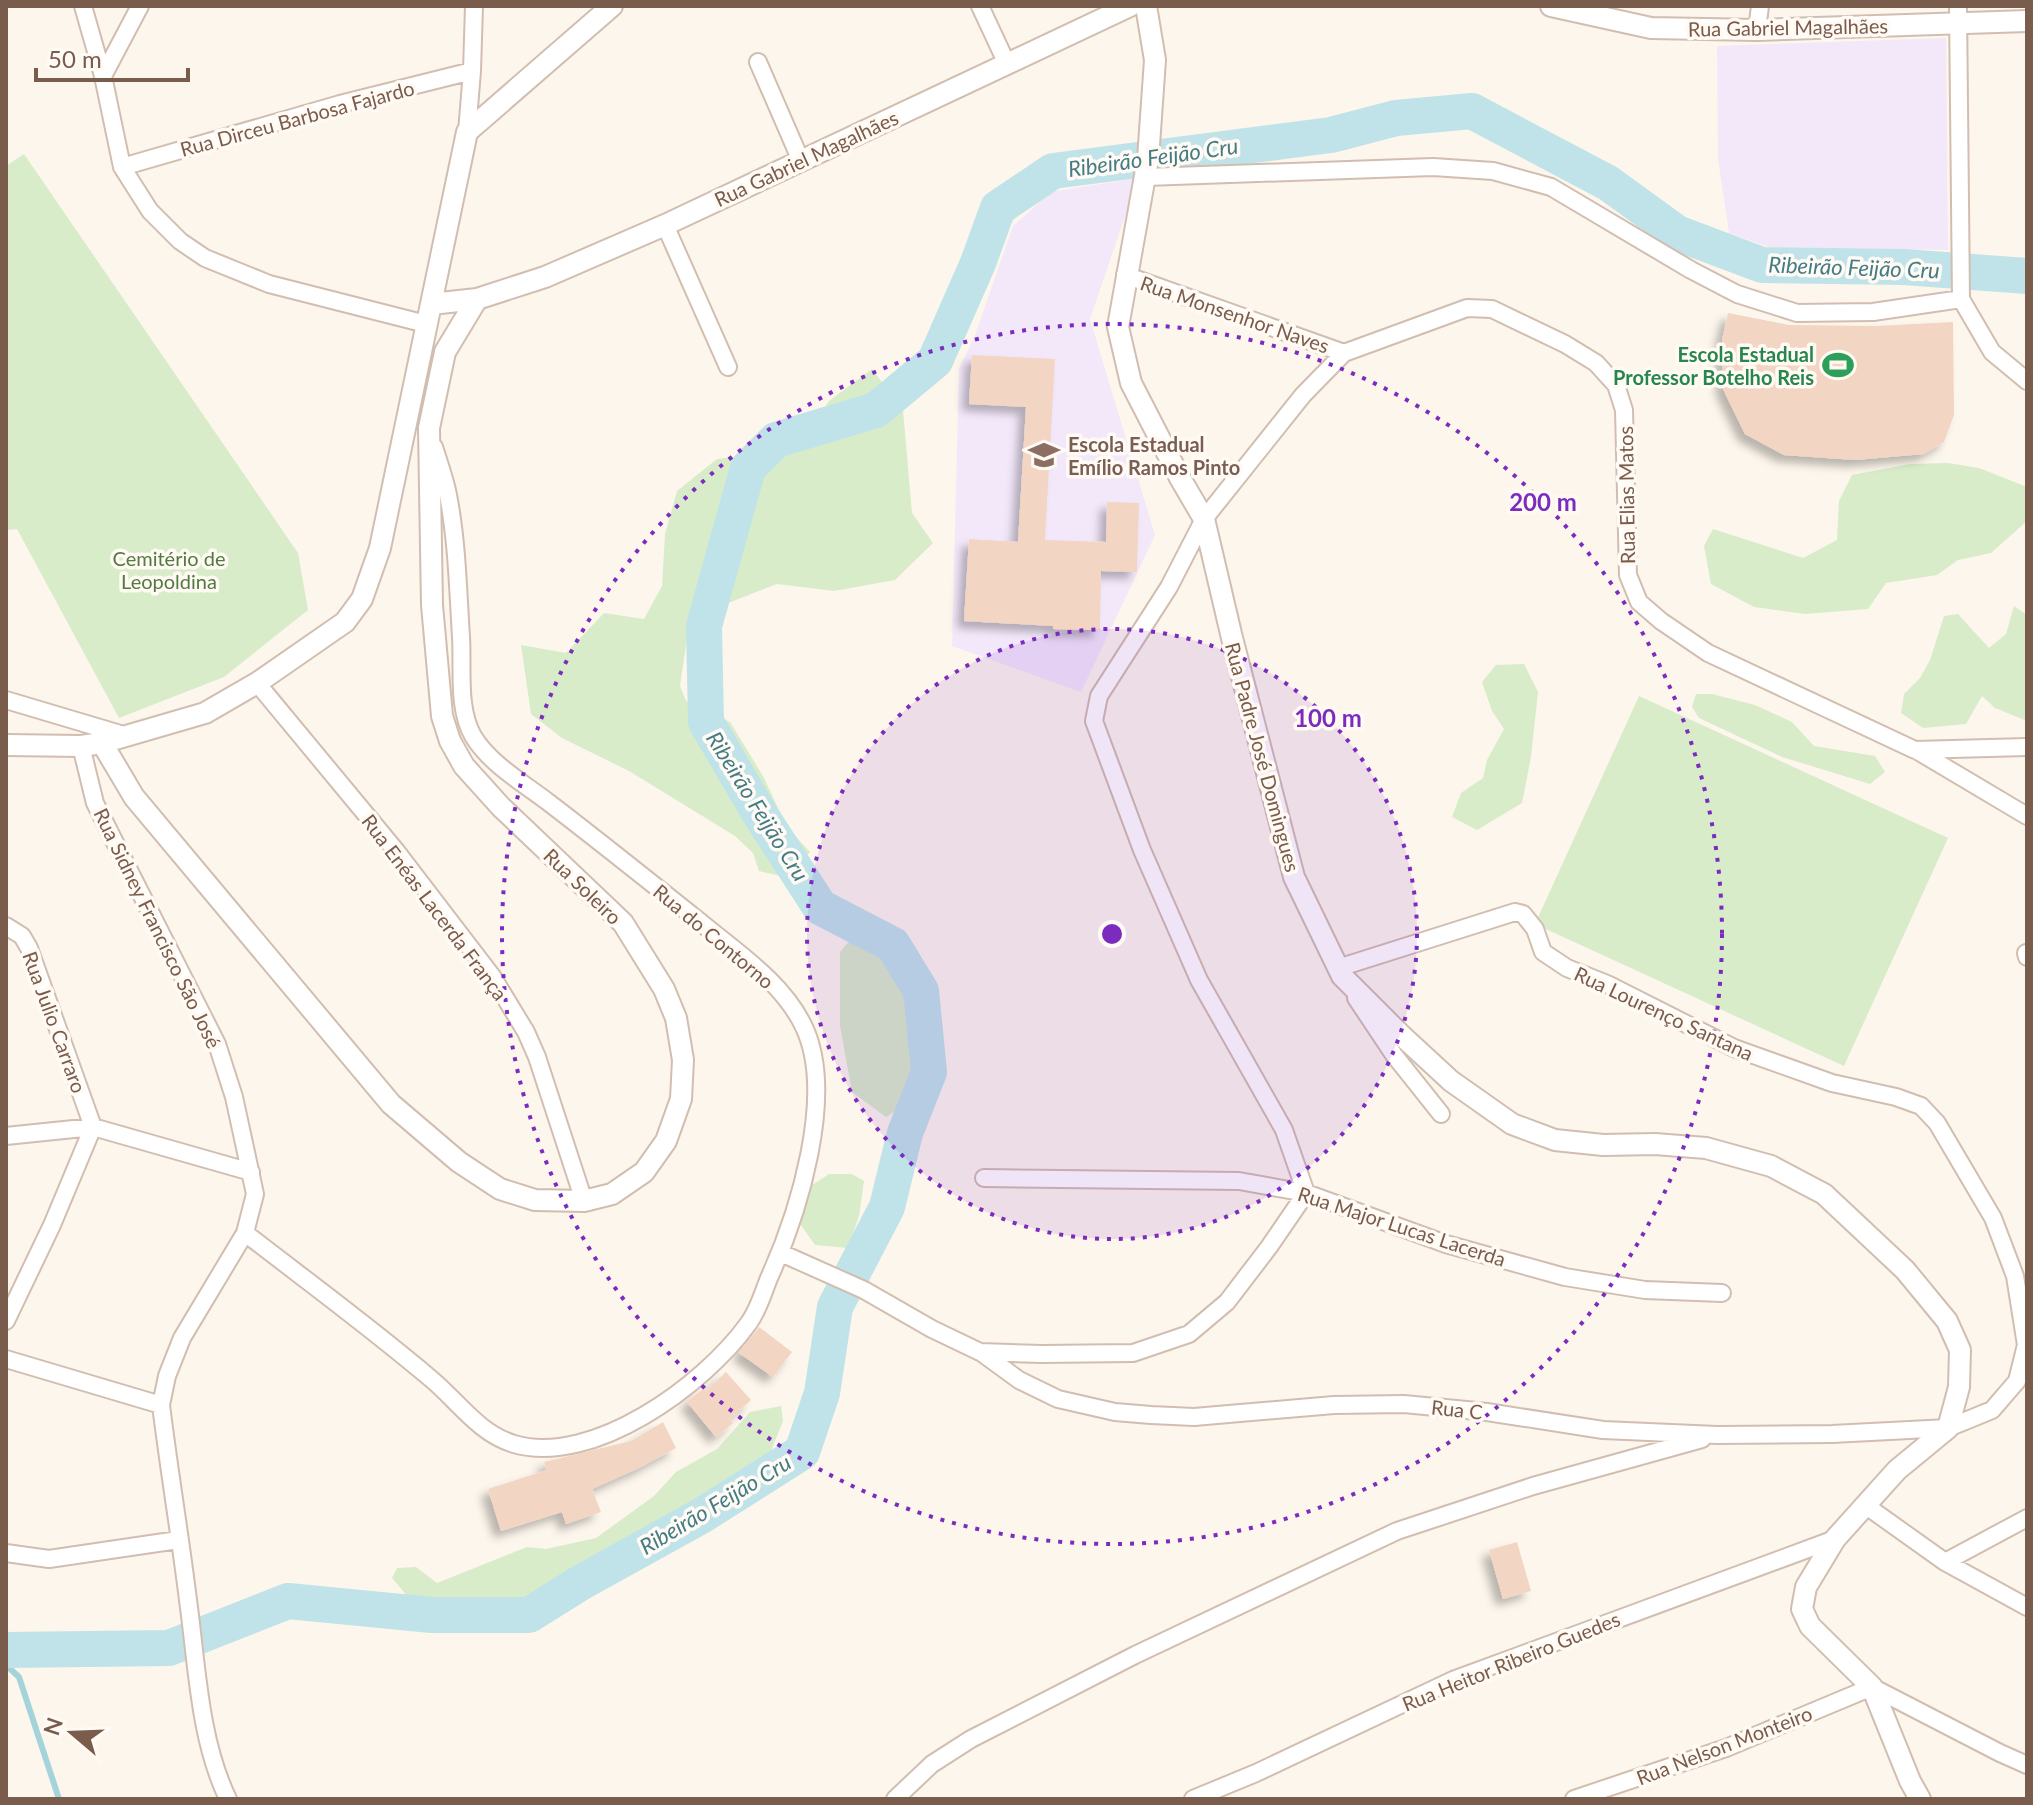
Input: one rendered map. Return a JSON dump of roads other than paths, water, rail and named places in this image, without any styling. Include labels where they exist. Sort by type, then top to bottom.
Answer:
[{"type":"street","points":[[83,6],[103,76],[122,167],[150,211],[180,241],[205,258],[269,284],[429,314]]},
{"type":"street","points":[[103,76],[140,6]]},
{"type":"street","points":[[6,745],[92,745],[205,713],[257,683],[345,622],[362,599],[380,548],[467,132],[474,6]]},
{"type":"street","points":[[467,132],[612,6]]},
{"type":"street","points":[[980,6],[1007,64]]},
{"type":"street","name":"Rua Gabriel Magalhães","points":[[429,314],[545,277],[665,225],[1130,6]]},
{"type":"street","name":"Rua Padre José Domingues","points":[[1146,6],[1155,60],[1151,123],[1147,168],[1125,275],[1118,327],[1131,383],[1204,519],[1294,877],[1340,972],[1451,1081],[1512,1124],[1555,1140],[1603,1145],[1655,1144],[1706,1148],[1771,1166],[1824,1194],[1905,1270],[1947,1321],[1960,1350],[1959,1387],[1948,1428]]},
{"type":"street","name":"Rua Gabriel Magalhães","points":[[1551,6],[1651,28],[1757,30],[1958,14],[2027,21]]},
{"type":"street","points":[[1757,30],[1760,6]]},
{"type":"street","points":[[1958,14],[1961,299],[1992,352],[2027,381]]},
{"type":"street","points":[[758,62],[801,161]]},
{"type":"street","name":"Rua Dirceu Barbosa Fajardo","points":[[122,167],[284,119],[472,71]]},
{"type":"street","points":[[1147,168],[1433,167],[1493,171],[1551,187],[1737,294],[1797,313],[1873,312],[1961,299]]},
{"type":"street","points":[[665,225],[728,367]]},
{"type":"street","name":"Rua Monsenhor Naves","points":[[1125,275],[1344,353]]},
{"type":"street","name":"Rua Soleiro","points":[[92,745],[391,1104],[459,1162],[500,1189],[535,1200],[584,1201],[612,1194],[644,1172],[666,1141],[681,1099],[683,1060],[676,1018],[657,976],[623,923],[501,807],[464,766],[450,741],[442,716],[432,605],[429,428],[445,352],[477,299]]},
{"type":"street","name":"Rua Elias Matos","points":[[1306,1193],[1284,1130],[1199,980],[1142,850],[1094,721],[1099,696],[1169,587],[1204,519],[1303,395],[1344,353],[1467,308],[1492,309],[1565,344],[1596,363],[1616,385],[1624,410],[1628,575],[1639,602],[1708,653],[1915,750],[2027,747]]},
{"type":"street","name":"Rua do Contorno","points":[[245,1233],[433,1380],[487,1433],[516,1445],[545,1448],[579,1444],[626,1426],[688,1385],[719,1359],[751,1321],[781,1253],[805,1178],[817,1108],[814,1067],[804,1028],[771,980],[513,776],[481,747],[470,731],[464,709],[448,495],[429,428]]},
{"type":"street","name":"Rua Enéas Lacerda França","points":[[257,683],[397,852],[492,976],[526,1032],[537,1057],[584,1201]]},
{"type":"street","points":[[6,700],[129,737]]},
{"type":"street","name":"Rua Sidney Francisco São José","points":[[92,745],[95,803],[217,1044],[234,1097],[255,1194],[245,1233],[182,1338],[167,1376],[161,1405],[207,1732],[228,1799]]},
{"type":"street","points":[[1915,750],[2027,816]]},
{"type":"street","name":"Rua Lourenço Santana","points":[[1340,972],[1515,912],[1528,917],[1535,929],[1539,947],[1550,958],[1734,1048],[1832,1083],[1896,1097],[1921,1106],[1937,1123],[1993,1218],[2015,1276],[2026,1345],[2017,1381],[1992,1410],[1948,1428]]},
{"type":"street","name":"Rua Julio Carraro","points":[[6,926],[22,936],[29,948],[93,1127]]},
{"type":"street","points":[[1340,972],[1394,1055],[1441,1114]]},
{"type":"street","points":[[6,1136],[93,1127],[251,1172]]},
{"type":"street","points":[[6,1321],[52,1225],[93,1127]]},
{"type":"street","name":"Rua Major Lucas Lacerda","points":[[984,1178],[1239,1181],[1306,1193],[1446,1244],[1565,1277],[1645,1290],[1722,1293]]},
{"type":"street","points":[[781,1253],[864,1290],[980,1352],[1133,1353],[1189,1334],[1227,1302],[1306,1193]]},
{"type":"street","name":"Rua C","points":[[980,1352],[1019,1380],[1058,1399],[1115,1412],[1194,1417],[1334,1405],[1404,1404],[1487,1412],[1603,1430],[1717,1435],[1832,1434],[1948,1428]]},
{"type":"street","points":[[6,1359],[161,1405]]},
{"type":"street","points":[[1948,1428],[1897,1470],[1835,1539],[1806,1587],[1802,1609],[1810,1626],[1872,1687],[2027,1765]]},
{"type":"street","points":[[895,1799],[932,1764],[971,1739],[1135,1655],[1397,1531],[1533,1486],[1717,1435]]},
{"type":"street","points":[[1865,1505],[1945,1562],[2027,1607]]},
{"type":"street","points":[[1945,1562],[2027,1518]]},
{"type":"street","name":"Rua Heitor Ribeiro Guedes","points":[[1193,1799],[1256,1773],[1453,1680],[1835,1539]]},
{"type":"street","points":[[6,1553],[49,1559],[178,1540]]},
{"type":"street","points":[[1872,1687],[1920,1799]]},
{"type":"street","name":"Rua Nelson Monteiro","points":[[1574,1799],[1726,1748],[1872,1687]]},
{"type":"waterway","name":"Ribeirão Feijão Cru","points":[[6,1650],[169,1648],[288,1601],[432,1615],[529,1615],[701,1516],[802,1452],[822,1393],[835,1307],[887,1207],[905,1133],[929,1072],[921,991],[893,945],[820,907],[758,811],[706,722],[704,626],[748,468],[776,440],[876,410],[935,361],[978,263],[998,208],[1053,171],[1331,135],[1396,118],[1472,111],[1608,183],[1677,233],[1762,265],[1904,267],[2027,276]]},
{"type":"waterway","points":[[6,1665],[19,1677],[59,1799]]},
{"type":"place","name":"Escola Estadual Professor Botelho Reis","points":[[1838,365]]},
{"type":"place","name":"Escola Estadual Emílio Ramos Pinto","points":[[1044,455]]},
{"type":"park label","name":"Cemitério de Leopoldina","points":[[169,570]]}]
